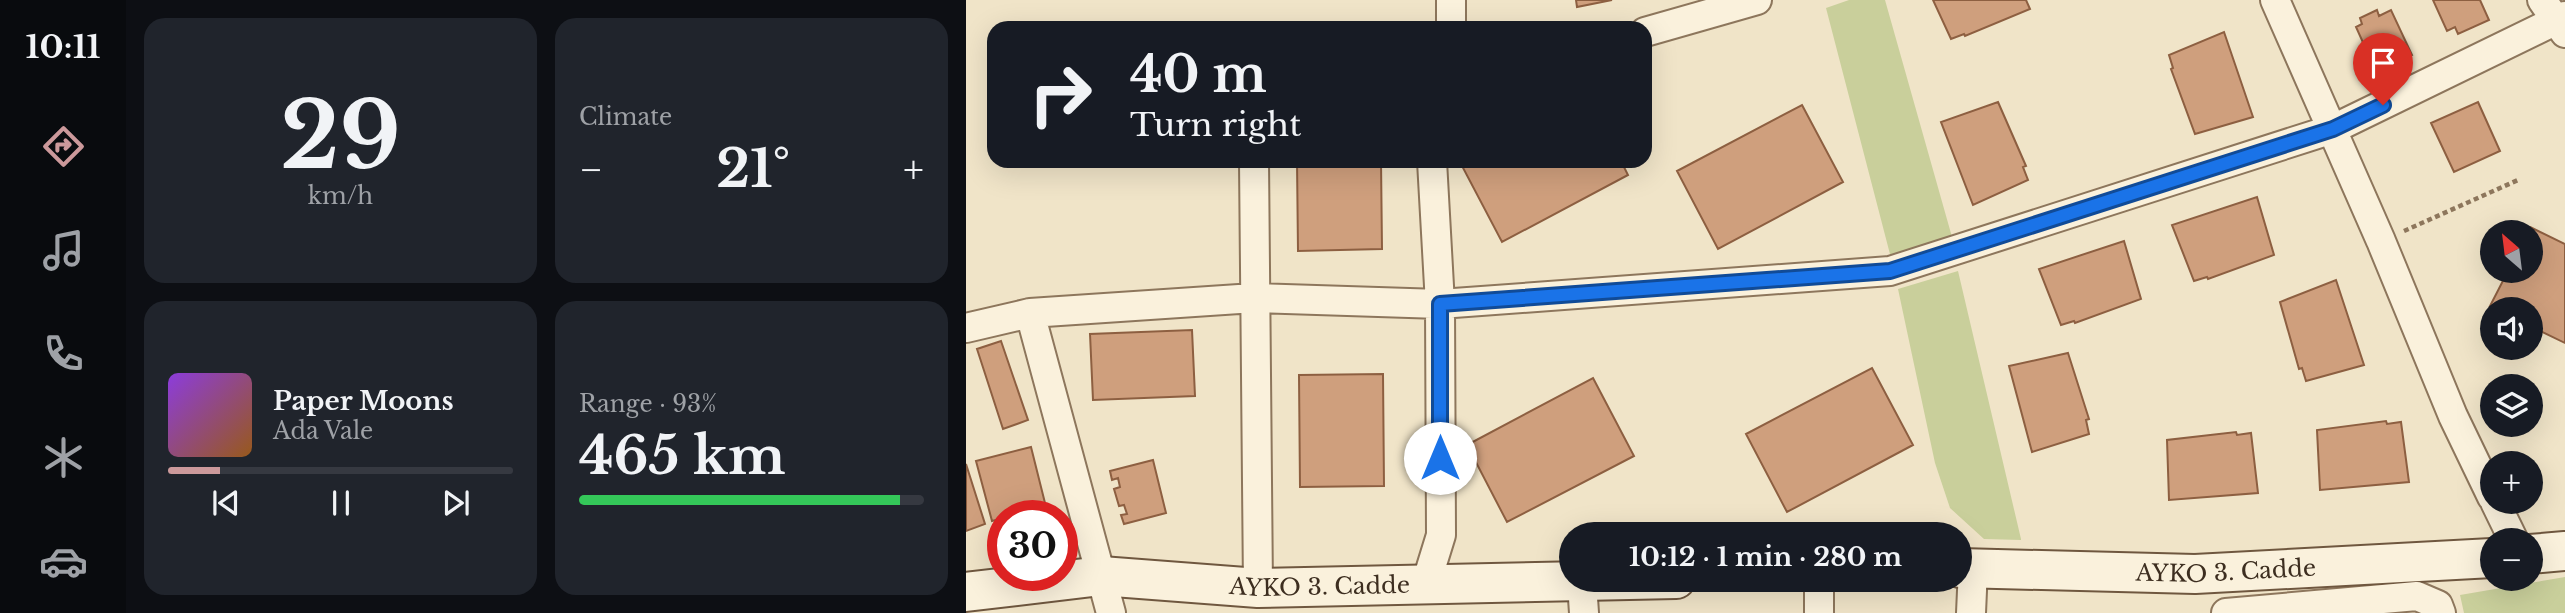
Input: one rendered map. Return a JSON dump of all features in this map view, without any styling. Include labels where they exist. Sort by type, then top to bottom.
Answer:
[{"type":"street","points":[[1451,0],[1451,21]]},
{"type":"street","points":[[1652,30],[1757,0]]},
{"type":"street","points":[[2275,0],[2333,129],[2453,416],[2480,472]]},
{"type":"street","points":[[966,328],[1030,313],[1255,298],[1440,304],[1890,271],[2333,129],[2557,18]]},
{"type":"street","points":[[1254,168],[1258,588]]},
{"type":"street","points":[[1426,600],[1440,535],[1440,304],[1432,168]]},
{"type":"street","points":[[1030,313],[1111,613]]},
{"type":"street","points":[[2543,554],[2565,551]]},
{"type":"street","name":"AYKO 3. Cadde","points":[[1972,568],[2195,574],[2480,559]]},
{"type":"street","name":"AYKO 3. Cadde","points":[[966,592],[1101,576],[1426,600],[1583,598],[1612,592]]},
{"type":"street","points":[[1819,592],[1819,613]]},
{"type":"street","points":[[1969,592],[1971,613]]},
{"type":"street","name":"AYKO 3. Cadde","points":[[2226,613],[2417,596],[2440,609]]},
{"type":"path","points":[[2381,242],[2518,180]]},
{"type":"green space","points":[[1849,0],[1885,0],[1952,237],[1891,258],[1826,8]]},
{"type":"green space","points":[[1958,271],[2021,540],[1984,539],[1972,528],[1972,522],[1965,522],[1950,508],[1935,463],[1898,289]]},
{"type":"green space","points":[[2565,577],[2565,613],[2464,613],[2460,595],[2483,591],[2543,591],[2543,581]]},
{"type":"building","points":[[1576,0],[1612,0],[1577,7]]},
{"type":"building","points":[[1933,0],[2026,0],[2030,9],[1965,36],[1964,34],[1951,39]]},
{"type":"building","points":[[2433,0],[2480,0],[2489,20],[2458,34],[2455,27],[2447,31]]},
{"type":"building","points":[[2377,10],[2379,16],[2391,10],[2412,55],[2371,74],[2365,60],[2370,58],[2356,27],[2362,24],[2360,18]]},
{"type":"building","points":[[2224,32],[2253,117],[2195,134],[2171,69],[2173,68],[2169,55]]},
{"type":"building","points":[[1998,102],[2026,166],[2023,167],[2028,180],[1973,205],[1941,122]]},
{"type":"building","points":[[2478,102],[2500,151],[2454,172],[2431,123]]},
{"type":"building","points":[[1802,105],[1843,182],[1718,249],[1677,171]]},
{"type":"building","points":[[1297,168],[1381,168],[1382,249],[1298,251]]},
{"type":"building","points":[[1463,168],[1624,168],[1628,175],[1502,242]]},
{"type":"building","points":[[2257,197],[2274,255],[2208,279],[2207,277],[2194,281],[2172,225]]},
{"type":"building","points":[[2543,233],[2565,244],[2565,343],[2543,332],[2543,297],[2495,297],[2501,284],[2543,284]]},
{"type":"building","points":[[2124,241],[2141,299],[2075,323],[2074,321],[2061,325],[2039,269]]},
{"type":"building","points":[[2336,280],[2364,365],[2306,381],[2302,368],[2299,369],[2280,302]]},
{"type":"building","points":[[1192,330],[1195,396],[1093,400],[1090,334]]},
{"type":"building","points":[[1001,341],[1028,420],[1003,429],[977,349]]},
{"type":"building","points":[[2068,353],[2089,419],[2086,420],[2089,434],[2032,452],[2009,366]]},
{"type":"building","points":[[1872,368],[1913,445],[1787,512],[1746,434]]},
{"type":"building","points":[[1383,374],[1384,486],[1300,487],[1299,375]]},
{"type":"building","points":[[1593,378],[1634,456],[1507,522],[1467,445]]},
{"type":"building","points":[[2386,421],[2387,424],[2401,422],[2409,482],[2320,490],[2317,430]]},
{"type":"building","points":[[2236,432],[2237,435],[2251,433],[2258,493],[2169,500],[2167,440]]},
{"type":"building","points":[[1031,447],[1044,500],[987,500],[987,502],[976,461]]},
{"type":"building","points":[[1153,460],[1166,513],[1124,524],[1121,515],[1127,514],[1124,505],[1119,506],[1114,489],[1120,487],[1118,478],[1112,480],[1110,471]]},
{"type":"building","points":[[966,464],[985,524],[966,531]]},
{"type":"route","points":[[1440,458],[1440,304],[1890,271],[2333,129],[2383,105]]}]
